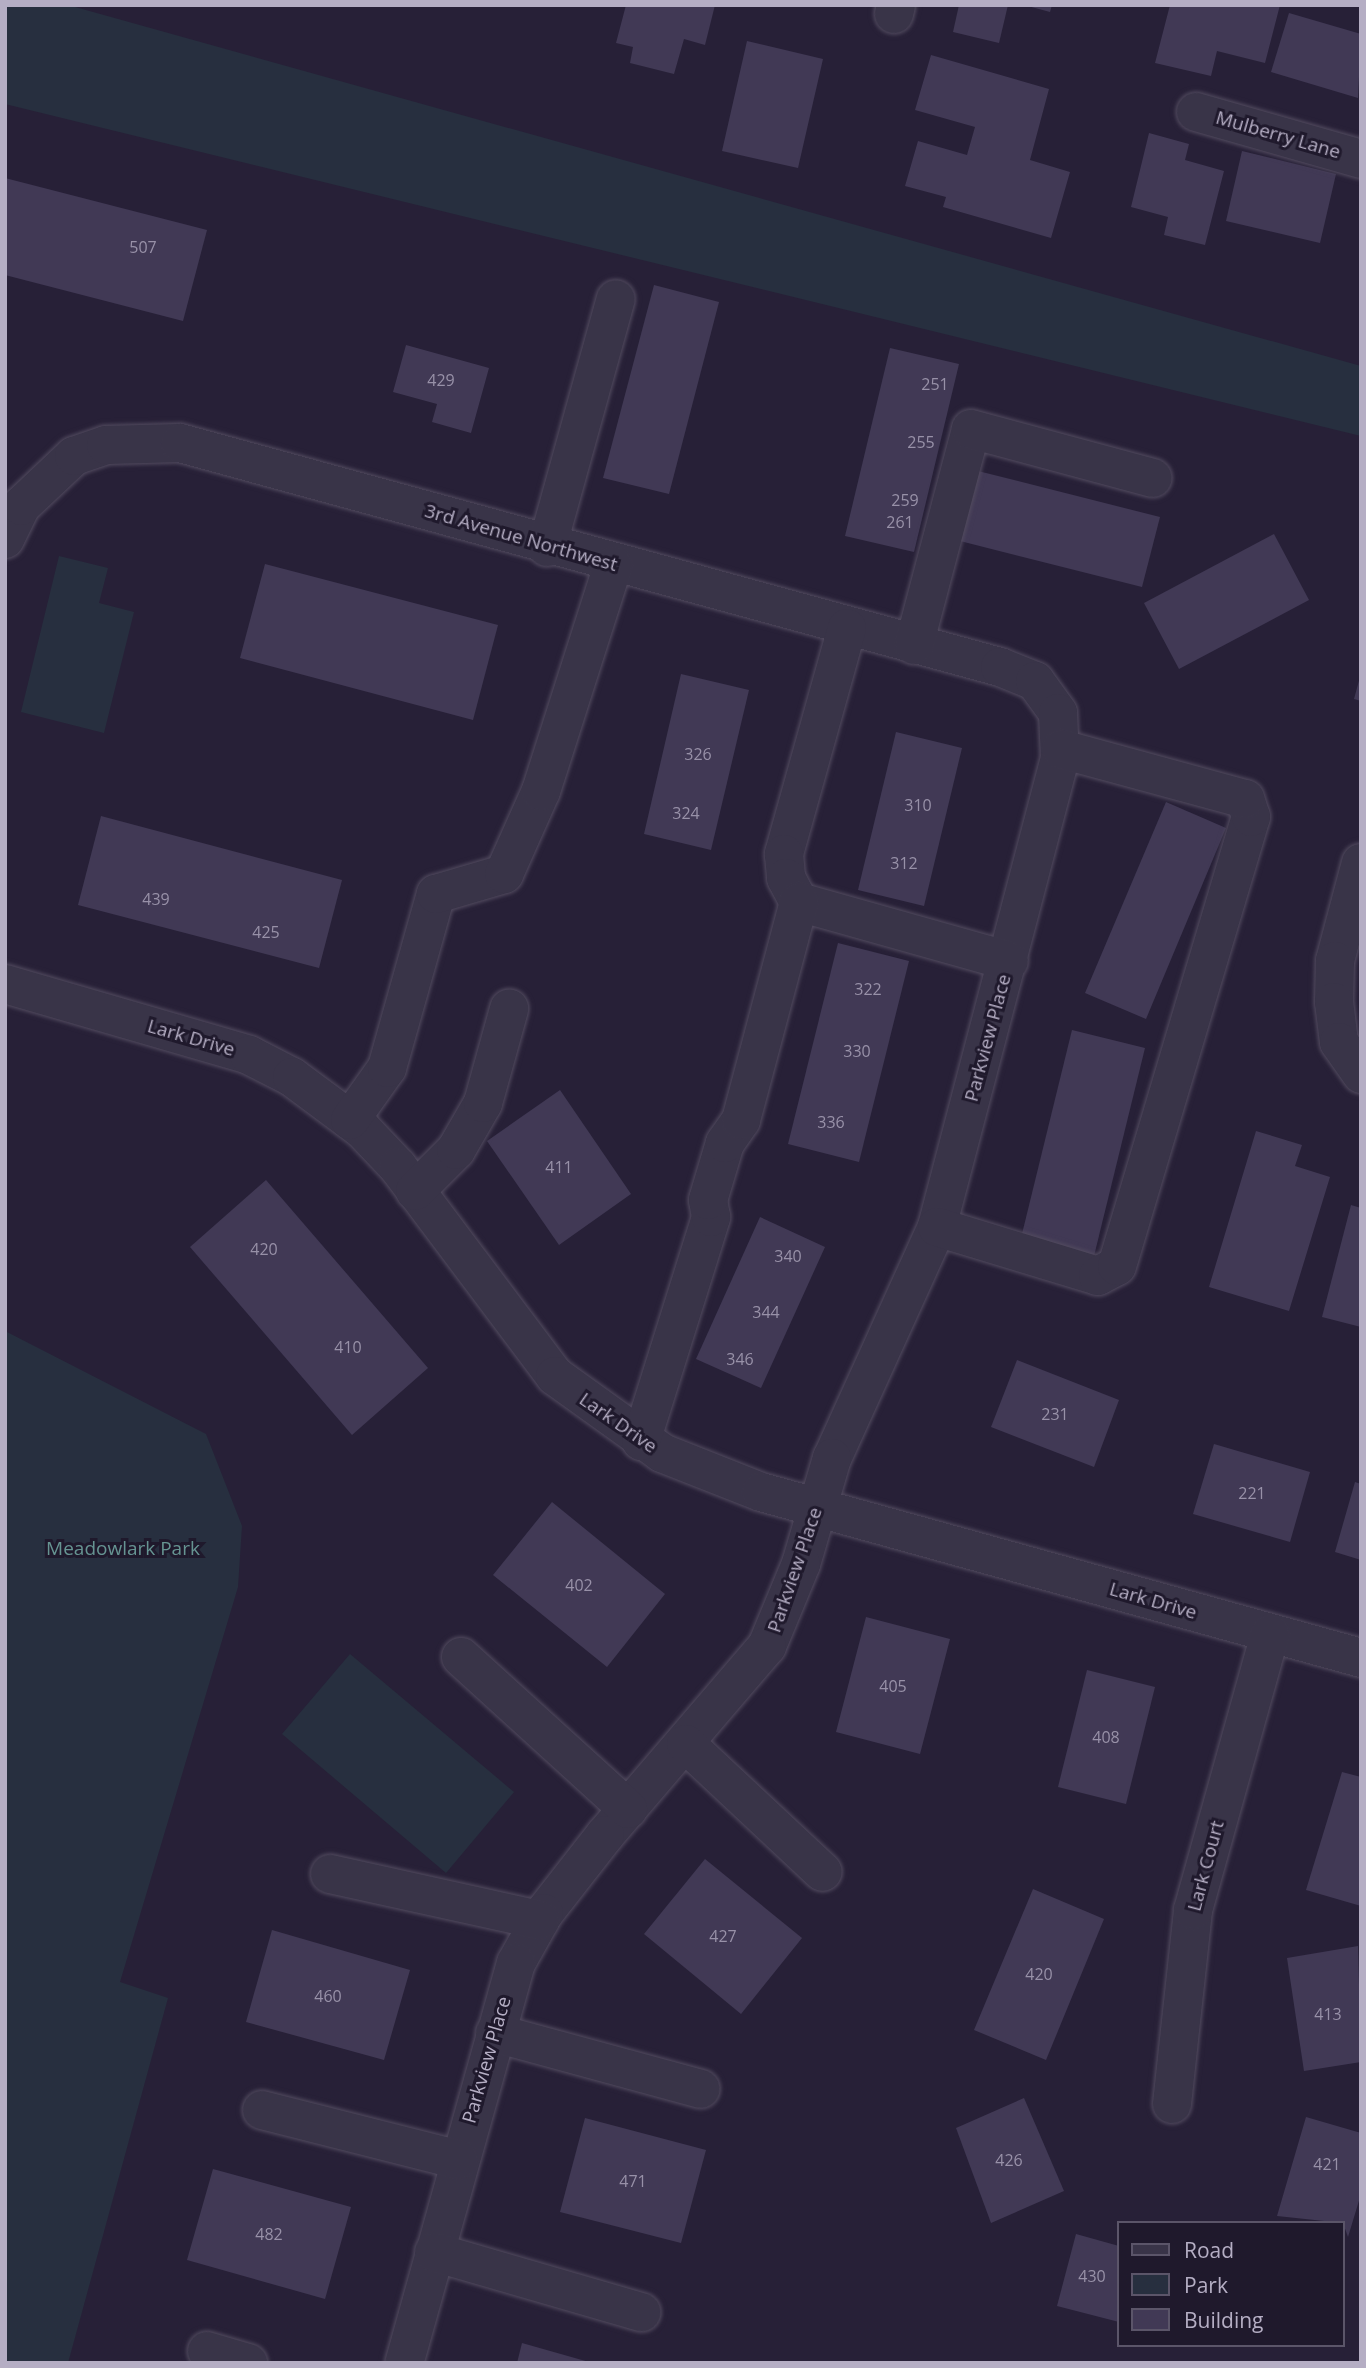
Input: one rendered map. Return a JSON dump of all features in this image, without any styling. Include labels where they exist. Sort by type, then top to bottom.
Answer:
[{"type":"street","name":"Mulberry Lane","points":[[1196,112],[1361,159]]},
{"type":"street","points":[[547,547],[616,299]]},
{"type":"street","points":[[914,645],[971,429],[1153,478]]},
{"type":"street","name":"3rd Avenue Northwest","points":[[5,540],[21,506],[74,456],[137,442],[180,443],[547,547],[914,645],[1035,681],[1059,731]]},
{"type":"street","points":[[350,1120],[387,1068],[436,894],[504,874],[541,792],[613,565]]},
{"type":"street","points":[[641,1441],[711,1217],[708,1200],[725,1143],[741,1120],[799,902],[786,877],[784,854],[847,628]]},
{"type":"street","points":[[937,1227],[1098,1276],[1117,1266],[1251,817],[1245,799],[1059,731]]},
{"type":"street","name":"Parkview Place","points":[[404,2363],[516,1963],[540,1920],[628,1809],[767,1646],[818,1506],[832,1458],[937,1227],[1009,961],[1059,731]]},
{"type":"street","points":[[1361,863],[1344,916],[1334,1002],[1339,1042],[1361,1074]]},
{"type":"street","points":[[799,902],[1009,961]]},
{"type":"street","name":"Lark Drive","points":[[5,984],[250,1055],[350,1120],[415,1191],[555,1376],[641,1441],[761,1492],[1361,1658]]},
{"type":"street","points":[[415,1191],[456,1150],[483,1103],[509,1009]]},
{"type":"street","name":"Lark Court","points":[[1172,2104],[1193,1910],[1269,1634]]},
{"type":"street","points":[[461,1657],[628,1809]]},
{"type":"street","points":[[686,1744],[823,1872]]},
{"type":"street","points":[[330,1874],[540,1920]]},
{"type":"street","points":[[495,2033],[701,2089]]},
{"type":"street","points":[[262,2110],[459,2160]]},
{"type":"street","points":[[434,2252],[641,2312]]},
{"type":"street","points":[[206,2351],[248,2363]]},
{"type":"green space","points":[[5,5],[68,5],[1361,366],[1361,436],[5,104]]},
{"type":"green space","points":[[59,556],[108,568],[99,603],[134,612],[104,733],[21,712]]},
{"type":"green space","name":"Meadowlark Park","points":[[5,1331],[206,1434],[242,1526],[238,1587],[120,1982],[168,1998],[68,2363],[5,2363]]},
{"type":"green space","points":[[350,1654],[514,1792],[446,1873],[282,1734]]},
{"type":"building","points":[[626,5],[715,5],[705,45],[684,39],[674,74],[630,63],[633,47],[616,43]]},
{"type":"building","points":[[959,5],[1008,5],[999,43],[953,32]]},
{"type":"building","points":[[1024,5],[1052,5],[1050,12]]},
{"type":"building","points":[[1170,5],[1280,5],[1265,63],[1217,51],[1211,76],[1155,63]]},
{"type":"building","points":[[1289,13],[1361,34],[1358,98],[1271,72]]},
{"type":"building","points":[[747,41],[823,59],[798,168],[722,151]]},
{"type":"building","points":[[931,55],[1049,89],[1030,160],[1070,172],[1051,238],[943,207],[946,197],[905,186],[918,141],[967,155],[975,127],[915,110]]},
{"type":"building","points":[[1149,133],[1189,144],[1185,160],[1224,171],[1205,245],[1164,235],[1168,217],[1131,207]]},
{"type":"building","points":[[1242,151],[1336,174],[1320,243],[1226,221]]},
{"type":"building","points":[[5,178],[207,230],[183,321],[5,275]]},
{"type":"building","points":[[654,285],[719,302],[669,494],[603,478]]},
{"type":"building","points":[[406,345],[489,368],[471,433],[432,422],[437,404],[393,392]]},
{"type":"building","points":[[890,348],[959,364],[914,552],[845,536]]},
{"type":"building","points":[[978,471],[1160,517],[1142,587],[960,541]]},
{"type":"building","points":[[1274,534],[1309,600],[1179,669],[1144,603]]},
{"type":"building","points":[[265,564],[498,625],[473,720],[240,658]]},
{"type":"building","points":[[681,674],[749,690],[711,850],[644,834]]},
{"type":"building","points":[[1361,677],[1361,701],[1354,699]]},
{"type":"building","points":[[896,732],[962,748],[924,906],[858,890]]},
{"type":"building","points":[[1166,802],[1226,828],[1146,1019],[1085,993]]},
{"type":"building","points":[[101,816],[342,880],[319,968],[78,905]]},
{"type":"building","points":[[838,943],[909,961],[859,1162],[788,1144]]},
{"type":"building","points":[[1072,1030],[1145,1048],[1094,1256],[1021,1238]]},
{"type":"building","points":[[560,1090],[631,1194],[559,1245],[487,1141]]},
{"type":"building","points":[[1256,1131],[1302,1145],[1295,1166],[1330,1177],[1289,1311],[1209,1287]]},
{"type":"building","points":[[266,1180],[428,1368],[352,1435],[190,1247]]},
{"type":"building","points":[[1351,1205],[1361,1208],[1361,1327],[1322,1317]]},
{"type":"building","points":[[760,1217],[825,1247],[761,1388],[696,1359]]},
{"type":"building","points":[[1017,1360],[1119,1400],[1094,1467],[991,1427]]},
{"type":"building","points":[[1214,1444],[1310,1472],[1290,1542],[1193,1514]]},
{"type":"building","points":[[1355,1482],[1361,1484],[1361,1560],[1335,1552]]},
{"type":"building","points":[[552,1502],[665,1594],[607,1667],[493,1575]]},
{"type":"building","points":[[866,1617],[950,1639],[920,1754],[836,1732]]},
{"type":"building","points":[[1087,1670],[1155,1687],[1126,1804],[1058,1787]]},
{"type":"building","points":[[1342,1772],[1361,1777],[1361,1906],[1306,1890]]},
{"type":"building","points":[[705,1859],[802,1938],[741,2014],[644,1934]]},
{"type":"building","points":[[1033,1889],[1104,1919],[1046,2060],[974,2030]]},
{"type":"building","points":[[272,1930],[410,1970],[384,2060],[246,2022]]},
{"type":"building","points":[[1358,1946],[1361,2062],[1304,2071],[1287,1958]]},
{"type":"building","points":[[1024,2098],[1064,2191],[991,2223],[956,2128]]},
{"type":"building","points":[[1306,2117],[1361,2133],[1361,2194],[1348,2237],[1345,2221],[1277,2216]]},
{"type":"building","points":[[585,2118],[706,2150],[681,2243],[560,2212]]},
{"type":"building","points":[[213,2169],[351,2207],[325,2299],[187,2260]]},
{"type":"building","points":[[1076,2234],[1118,2246],[1118,2322],[1057,2306]]},
{"type":"building","points":[[522,2343],[589,2362],[589,2363],[517,2363]]}]
